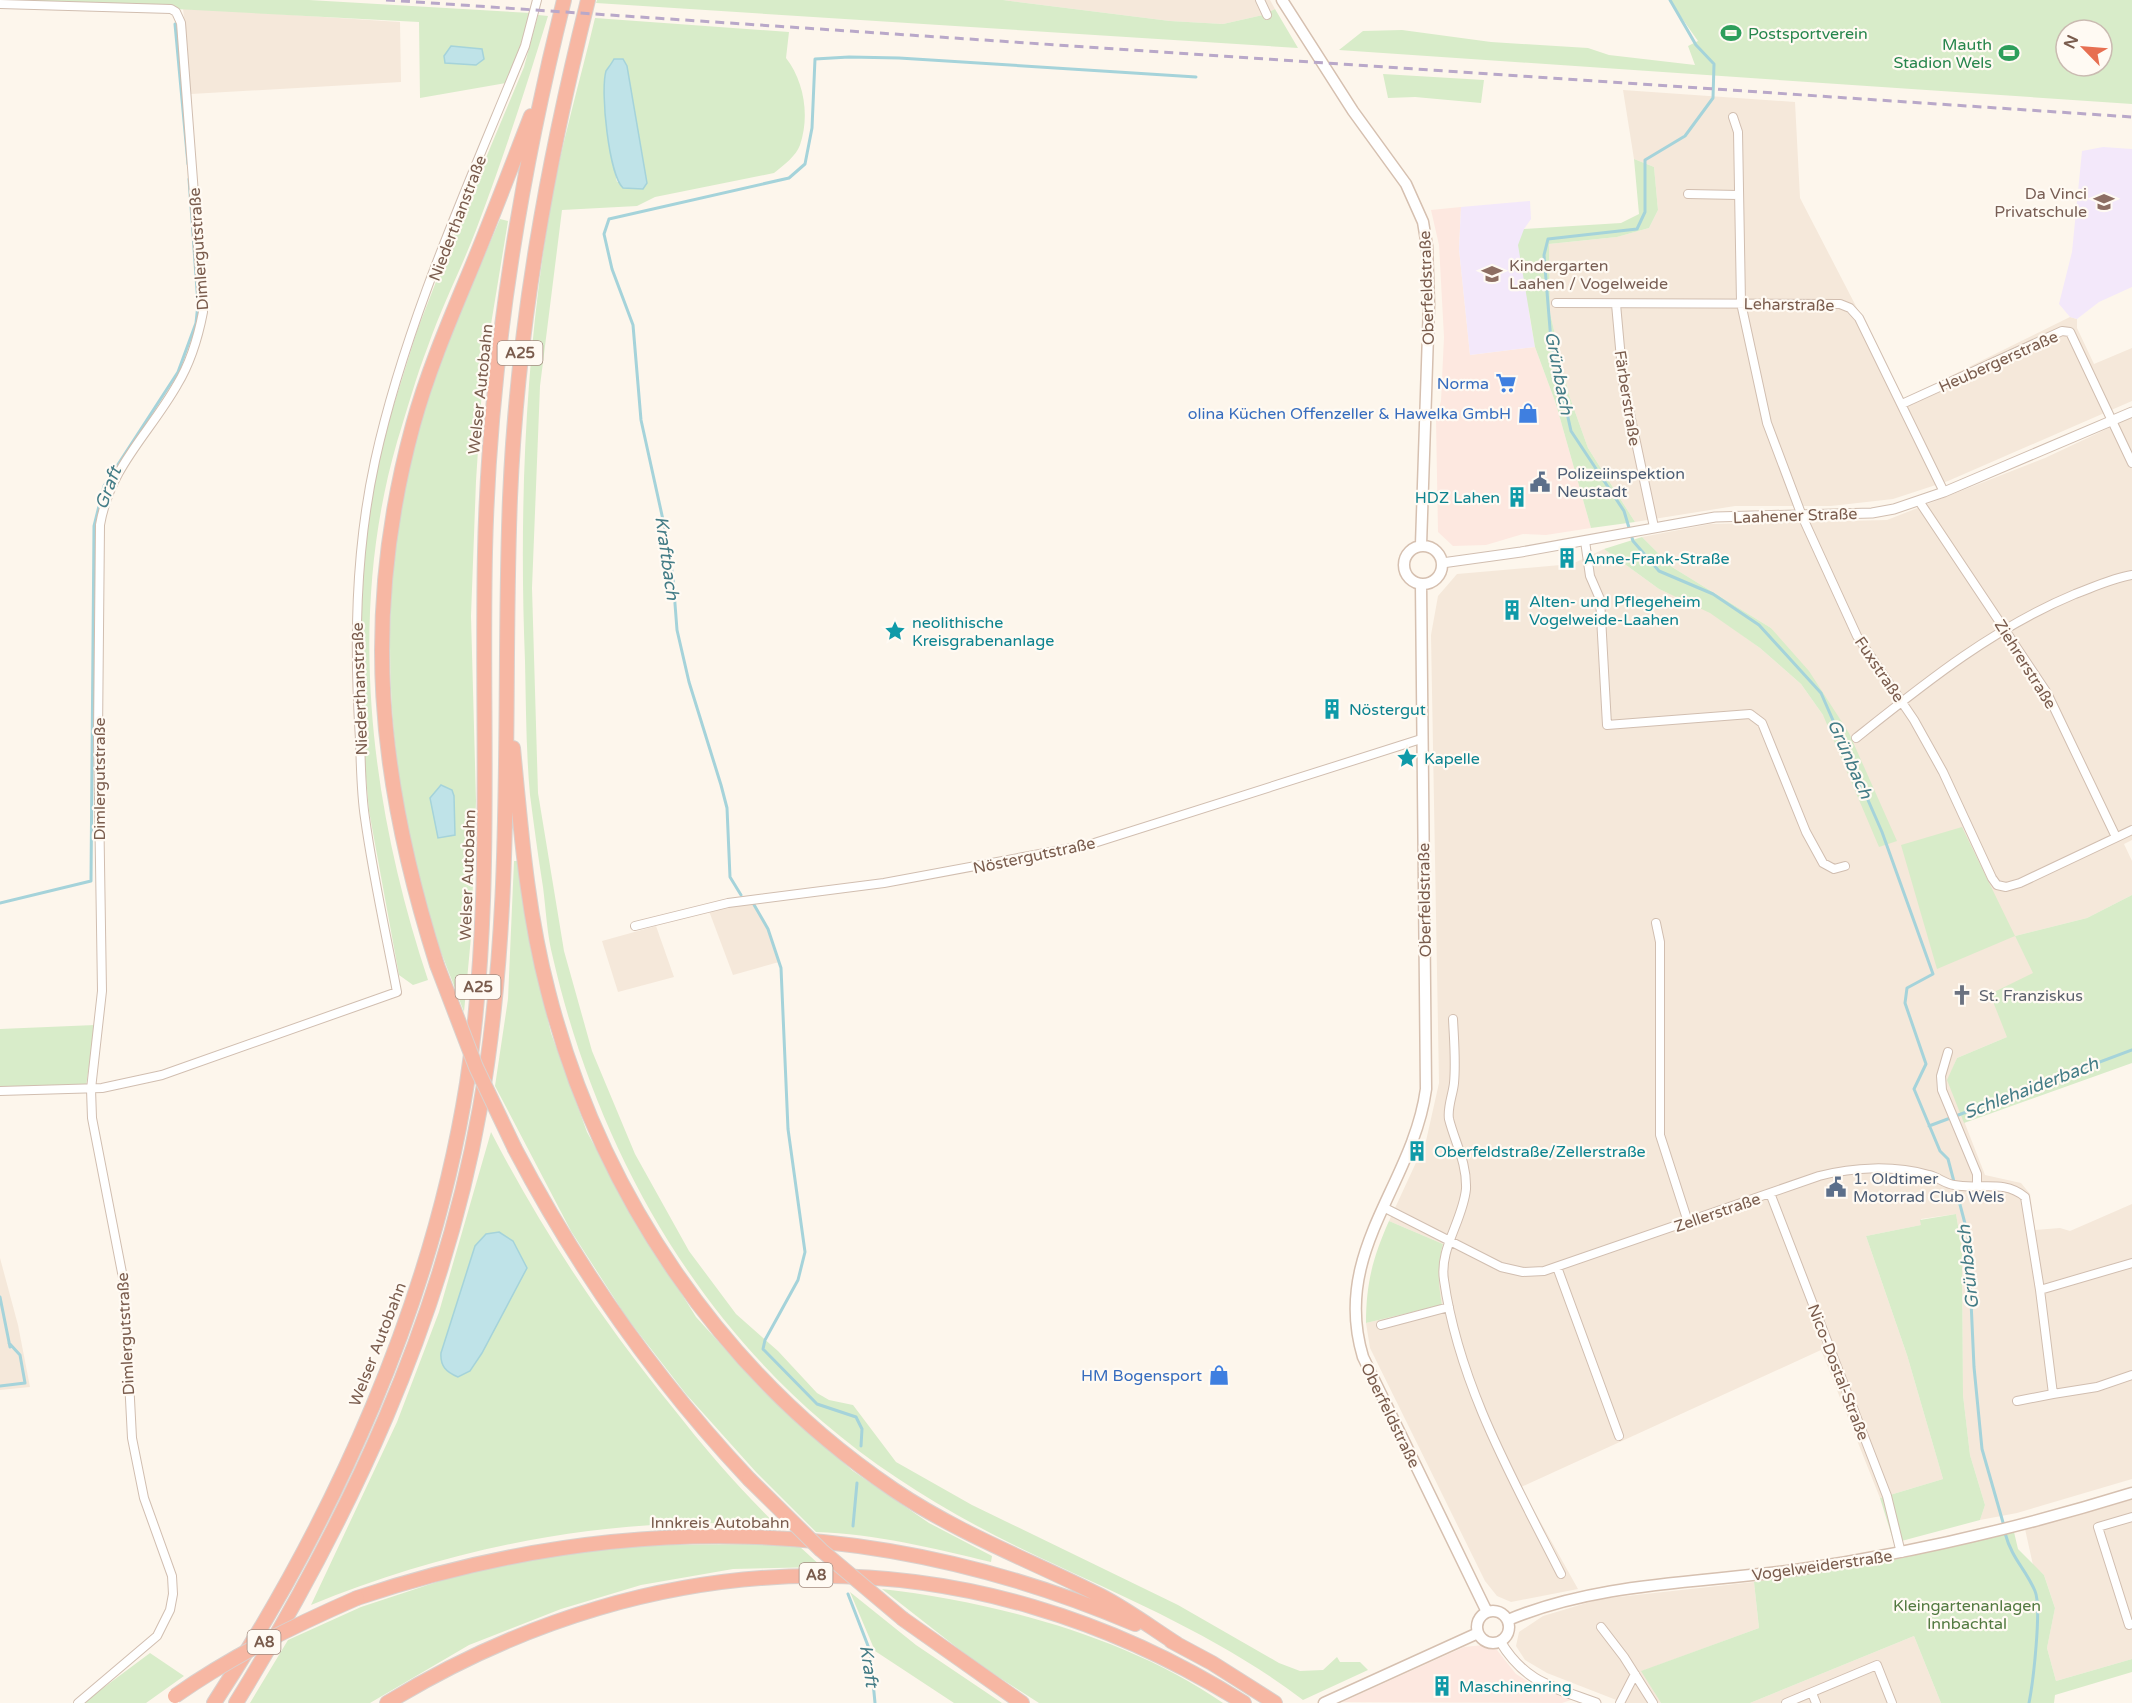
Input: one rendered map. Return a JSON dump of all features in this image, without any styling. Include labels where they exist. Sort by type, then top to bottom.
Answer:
[{"type":"highway","name":"Welser Autobahn","points":[[214,1703],[286,1581],[361,1430],[416,1287],[438,1212],[459,1121],[475,1017],[484,896],[485,551],[489,460],[505,306],[542,86],[564,0]]},
{"type":"highway","name":"A25","points":[[236,1703],[297,1598],[357,1482],[417,1342],[453,1229],[480,1108],[493,1030],[501,946],[510,506],[524,321],[550,166],[588,0]]},
{"type":"highway","points":[[542,86],[429,373],[403,463],[388,549],[381,642],[385,738],[402,844],[437,965],[476,1067],[515,1149],[569,1244],[628,1334],[681,1402],[749,1479],[821,1550],[903,1619],[1022,1703]]},
{"type":"highway","points":[[508,690],[527,882],[538,947],[562,1042],[585,1105],[615,1172],[637,1213],[689,1292],[738,1352],[778,1394],[828,1440],[884,1483],[958,1528],[1102,1597],[1177,1644]]},
{"type":"highway","name":"Innkreis Autobahn","points":[[171,1700],[204,1676],[276,1635],[357,1598],[462,1566],[565,1546],[657,1537],[786,1538],[889,1551],[984,1571],[1097,1608],[1177,1644],[1274,1702]]},
{"type":"highway","name":"A8","points":[[387,1703],[457,1663],[500,1643],[599,1606],[685,1586],[742,1579],[817,1575],[916,1582],[1024,1603],[1094,1627],[1140,1646],[1177,1664],[1244,1703]]},
{"type":"main road","name":"Oberfeldstraße","points":[[1282,0],[1353,111],[1406,184],[1423,222],[1427,246],[1429,304],[1421,545]]},
{"type":"main road","points":[[1421,545],[1436,550],[1442,563],[1437,578],[1421,584],[1413,581],[1404,567],[1408,552],[1421,545]]},
{"type":"main road","name":"Oberfeldstraße","points":[[1421,584],[1426,1089],[1423,1114],[1416,1134],[1370,1238],[1355,1289],[1356,1335],[1371,1375],[1487,1612]]},
{"type":"main road","name":"Vogelweiderstraße","points":[[1508,1620],[1562,1602],[1612,1592],[1797,1570],[1901,1553],[1997,1531],[2132,1493]]},
{"type":"main road","points":[[1487,1612],[1502,1612],[1508,1620],[1508,1634],[1500,1641],[1488,1642],[1478,1633],[1479,1618],[1487,1612]]},
{"type":"main road","points":[[1324,1703],[1478,1633]]},
{"type":"street","name":"Niederthanstraße","points":[[0,1091],[91,1089],[162,1075],[397,992],[364,817],[356,668],[357,596],[364,526],[375,462],[409,343],[525,46],[537,0]]},
{"type":"street","points":[[1260,0],[1267,15]]},
{"type":"street","name":"Dimlergutstraße","points":[[0,4],[171,9],[176,12],[181,23],[203,312],[196,344],[177,385],[113,478],[104,501],[99,525],[99,843],[102,991],[91,1089],[92,1118],[124,1283],[132,1438],[144,1498],[172,1576],[173,1594],[164,1624],[157,1636],[78,1703]]},
{"type":"street","name":"Fuxstraße","points":[[1733,117],[1738,132],[1741,303],[1767,423],[1802,516],[1857,636],[1902,702],[1943,772],[1997,885],[2006,887],[2020,883],[2132,830]]},
{"type":"street","points":[[1688,194],[1738,195]]},
{"type":"street","name":"Leharstraße","points":[[1556,303],[1840,304],[1850,308],[1858,318],[1902,404],[1944,492]]},
{"type":"street","name":"Färberstraße","points":[[1616,304],[1623,381],[1654,527]]},
{"type":"street","name":"Heubergerstraße","points":[[1902,404],[2062,331],[2070,332],[2074,338],[2112,421]]},
{"type":"street","name":"Laahener Straße","points":[[1442,563],[1714,518],[1872,513],[1944,492],[2132,412]]},
{"type":"street","points":[[2112,421],[2132,463]]},
{"type":"street","name":"Ziehrerstraße","points":[[1919,501],[1953,556],[2007,629],[2048,693],[2116,837]]},
{"type":"street","points":[[1585,541],[1590,576],[1600,599],[1607,725],[1750,714],[1757,716],[1762,723],[1806,832],[1823,864],[1834,869],[1845,866]]},
{"type":"street","points":[[1856,738],[1946,666],[2007,629],[2056,602],[2098,585],[2132,575]]},
{"type":"street","name":"Nöstergutstraße","points":[[635,926],[728,903],[884,884],[1088,845],[1421,739]]},
{"type":"street","points":[[1656,923],[1660,942],[1660,1135],[1688,1222]]},
{"type":"street","points":[[1453,1019],[1454,1082],[1449,1112],[1463,1155],[1466,1179],[1463,1207],[1443,1269],[1449,1306],[1461,1352],[1490,1432],[1561,1574]]},
{"type":"street","points":[[1948,1052],[1941,1076],[1948,1108],[1977,1174],[1977,1185]]},
{"type":"street","name":"Zellerstraße","points":[[1450,1242],[1514,1271],[1544,1271],[1819,1176],[1860,1169],[1929,1175],[1952,1185],[2015,1189],[2025,1197],[2053,1394]]},
{"type":"street","name":"Nico-Dostal-Straße","points":[[1770,1193],[1887,1496],[1901,1553]]},
{"type":"street","points":[[1383,1208],[1450,1242]]},
{"type":"street","points":[[2040,1290],[2132,1263]]},
{"type":"street","points":[[1557,1267],[1619,1436]]},
{"type":"street","points":[[1381,1325],[1449,1306]]},
{"type":"street","points":[[2018,1401],[2097,1387],[2132,1376]]},
{"type":"street","points":[[2132,1517],[2098,1527],[2129,1625],[2132,1624]]},
{"type":"street","points":[[1601,1627],[1653,1703]]},
{"type":"street","points":[[1500,1641],[1512,1660],[1528,1675],[1596,1703]]},
{"type":"street","points":[[1786,1703],[1877,1665],[1892,1703]]},
{"type":"street","points":[[1620,1703],[1635,1674]]},
{"type":"street","points":[[1812,1693],[1816,1703]]},
{"type":"shaded area","points":[[1003,0],[1270,0],[1275,9],[1263,15],[1223,24],[1170,21]]},
{"type":"shaded area","points":[[183,8],[400,22],[401,82],[191,94]]},
{"type":"shaded area","points":[[1623,90],[1795,102],[1800,198],[1904,399],[2070,317],[2077,319],[2077,328],[2094,364],[2132,348],[2132,401],[1948,481],[1893,499],[1831,506],[1735,506],[1635,522],[1588,448],[1569,395],[1550,313],[1549,244],[1617,237],[1649,228],[1658,210],[1654,167],[1634,159]]},
{"type":"shaded area","name":"Da Vinci Privatschule","points":[[2103,147],[2132,149],[2132,287],[2099,302],[2077,319],[2070,317],[2059,304],[2072,252],[2082,151]]},
{"type":"shaded area","name":"Kindergarten Laahen / Vogelweide","points":[[1530,201],[1531,219],[1524,229],[1529,313],[1535,347],[1470,355],[1459,249],[1461,207]]},
{"type":"shaded area","points":[[1461,207],[1459,249],[1470,355],[1535,347],[1556,404],[1591,528],[1546,535],[1523,534],[1486,545],[1453,546],[1438,532],[1436,420],[1441,401],[1444,337],[1439,245],[1431,210]]},
{"type":"shaded area","points":[[2132,417],[2132,840],[2124,844],[2132,861],[2132,895],[2087,918],[2015,936],[2034,973],[2007,1037],[1957,1058],[1948,1080],[1985,1175],[2021,1183],[2030,1194],[2035,1230],[2060,1228],[2070,1231],[2132,1204],[2132,1479],[2017,1513],[1980,1520],[1985,1505],[1970,1455],[1963,1395],[1962,1249],[1956,1214],[1921,1219],[1921,1225],[1866,1236],[1907,1355],[1943,1479],[1880,1498],[1821,1350],[1521,1487],[1578,1589],[1511,1602],[1497,1596],[1485,1581],[1370,1348],[1366,1323],[1442,1305],[1437,1281],[1438,1263],[1443,1244],[1389,1221],[1426,1141],[1439,1083],[1431,635],[1438,596],[1457,574],[1572,564],[1604,549],[1659,589],[1710,612],[1760,648],[1801,684],[1823,715],[1849,733],[1771,628],[1672,567],[1642,537],[1710,524],[1887,520],[2045,458]]},
{"type":"shaded area","points":[[753,903],[770,934],[779,962],[733,975],[709,911]]},
{"type":"shaded area","points":[[656,926],[674,977],[618,992],[602,941]]},
{"type":"shaded area","points":[[0,1258],[18,1325],[30,1387],[0,1390]]},
{"type":"shaded area","points":[[2132,1494],[2132,1659],[2056,1681],[2047,1648],[2055,1608],[2044,1575],[2033,1565],[2025,1529]]},
{"type":"shaded area","points":[[1754,1582],[1759,1628],[1642,1671],[1661,1703],[1624,1703],[1547,1673],[1525,1660],[1516,1646],[1519,1632],[1543,1616],[1600,1599]]},
{"type":"shaded area","points":[[1914,1636],[1941,1703],[1750,1703]]},
{"type":"shaded area","points":[[1484,1645],[1497,1650],[1516,1674],[1532,1684],[1571,1700],[1562,1703],[1342,1702],[1464,1647]]},
{"type":"green space","points":[[5,0],[309,0],[531,13],[527,33],[506,83],[420,98],[419,22]]},
{"type":"green space","points":[[597,0],[1003,0],[1170,21],[1223,24],[1263,15],[1275,9],[1298,48],[596,3]]},
{"type":"green space","points":[[1669,0],[2132,0],[2132,104],[1339,50],[1363,31],[1402,30],[1491,42],[1588,48],[1609,55],[1695,65],[1688,46],[1698,41]]},
{"type":"green space","points":[[538,15],[548,16],[514,123],[476,230],[439,316],[397,442],[381,509],[372,576],[369,644],[372,713],[380,781],[392,848],[408,915],[428,980],[413,985],[399,975],[369,811],[359,644],[365,538],[381,446],[417,331],[459,222],[524,67]]},
{"type":"green space","points":[[595,18],[789,32],[786,58],[801,88],[805,111],[803,134],[796,153],[774,173],[655,197],[637,206],[562,210],[540,386],[532,588],[538,793],[564,951],[592,1051],[635,1154],[689,1251],[736,1314],[778,1351],[817,1393],[829,1400],[853,1405],[896,1462],[972,1505],[1178,1605],[1279,1663],[1300,1671],[1323,1670],[1337,1657],[1340,1662],[1360,1662],[1368,1670],[1303,1700],[1209,1639],[955,1514],[874,1462],[823,1422],[773,1375],[728,1324],[687,1269],[651,1212],[620,1151],[593,1089],[571,1024],[551,949],[530,795],[526,728],[523,548],[526,434],[542,265],[554,185]],"holes":[[[623,59],[627,66],[647,183],[617,182],[612,155],[607,114],[606,71]]]},
{"type":"green space","points":[[1383,74],[1484,80],[1481,103],[1415,97],[1388,98]]},
{"type":"green space","points":[[1634,159],[1654,167],[1658,210],[1649,228],[1617,237],[1549,244],[1550,313],[1569,395],[1588,448],[1635,522],[1591,528],[1556,404],[1535,347],[1518,245],[1524,229],[1621,223],[1639,214]]},
{"type":"green space","points":[[500,219],[508,221],[483,373],[476,481],[471,616],[476,801],[471,937],[464,1012],[432,925],[410,840],[393,726],[390,668],[391,610],[395,553],[416,439],[443,355]]},
{"type":"green space","points":[[1642,537],[1672,567],[1771,628],[1809,671],[1849,733],[1897,841],[1879,847],[1823,715],[1801,684],[1760,648],[1710,613],[1659,589],[1604,549]]},
{"type":"green space","points":[[1962,827],[2015,936],[1937,969],[1901,845]]},
{"type":"green space","points":[[514,861],[518,861],[530,946],[551,1033],[587,1132],[627,1206],[696,1317],[764,1392],[853,1471],[929,1523],[992,1556],[991,1562],[882,1539],[816,1532],[756,1472],[686,1394],[627,1318],[571,1231],[495,1086],[508,999]]},
{"type":"green space","points":[[2132,895],[2132,1063],[1964,1123],[1947,1080],[1957,1058],[2007,1037],[1990,994],[2033,973],[2015,936],[2087,918]]},
{"type":"green space","points":[[95,1025],[86,1086],[0,1087],[0,1029]]},
{"type":"green space","points":[[491,1132],[531,1205],[575,1275],[622,1343],[711,1455],[779,1527],[711,1523],[652,1525],[552,1536],[454,1557],[405,1571],[311,1605],[397,1422],[439,1312]]},
{"type":"green space","points":[[1956,1214],[1962,1249],[1963,1395],[1970,1455],[1985,1505],[1980,1520],[1894,1543],[1880,1498],[1943,1479],[1907,1355],[1866,1236],[1921,1225],[1920,1220]]},
{"type":"green space","points":[[1389,1221],[1443,1244],[1439,1274],[1442,1305],[1366,1323],[1367,1295],[1372,1270]]},
{"type":"green space","name":"Kleingartenanlagen Innbachtal","points":[[2014,1532],[2018,1549],[2044,1575],[2055,1608],[2047,1648],[2056,1681],[2132,1659],[2132,1672],[2055,1695],[2054,1703],[1941,1703],[1914,1636],[1750,1703],[1661,1703],[1641,1671],[1759,1628],[1754,1582],[1898,1559]]},
{"type":"green space","points":[[655,1545],[799,1546],[822,1567],[733,1569],[641,1585],[561,1609],[469,1645],[370,1703],[250,1703],[288,1640],[361,1607],[461,1574],[571,1553]]},
{"type":"green space","points":[[882,1589],[970,1603],[1059,1626],[1146,1659],[1223,1703],[1039,1703],[978,1664]]},
{"type":"green space","points":[[850,1592],[916,1645],[1002,1703],[954,1703],[875,1651]]},
{"type":"green space","points":[[150,1653],[184,1676],[146,1703],[83,1703]]},
{"type":"water","points":[[451,46],[482,49],[484,59],[476,65],[445,63],[444,56]]},
{"type":"water","points":[[614,59],[623,59],[627,66],[647,183],[643,189],[623,188],[618,180],[610,151],[604,81],[606,71]]},
{"type":"water","points":[[441,785],[452,790],[454,796],[455,835],[438,838],[430,798]]},
{"type":"water","points":[[499,1232],[513,1241],[527,1268],[482,1353],[470,1371],[458,1377],[445,1368],[441,1353],[475,1246],[486,1234]]},
{"type":"waterway","name":"Grünbach","points":[[1670,0],[1696,45],[1714,64],[1713,98],[1685,136],[1645,160],[1645,212],[1637,229],[1548,239],[1544,255],[1551,341],[1571,431],[1624,511],[1633,541],[1659,571],[1713,594],[1759,625],[1821,693],[1882,832],[1933,974],[1907,988],[1905,1003],[1926,1064],[1914,1089],[1940,1151],[1948,1159],[1968,1235],[1974,1367],[1982,1449],[2004,1526]]},
{"type":"waterway","name":"Graft","points":[[175,24],[188,164]]},
{"type":"waterway","name":"Kraftbach","points":[[741,895],[730,877],[727,808],[689,682],[677,630],[667,538],[641,420],[633,325],[612,269],[604,234],[609,219],[789,178],[805,164],[812,128],[815,59],[899,58],[1196,77]]},
{"type":"waterway","name":"Graft","points":[[0,903],[91,881],[94,526],[104,486],[178,372],[196,323],[198,304],[189,179]]},
{"type":"waterway","points":[[753,903],[768,929],[781,968],[788,1129],[805,1252],[798,1280],[765,1340],[763,1349],[817,1404],[856,1417],[862,1429],[861,1446]]},
{"type":"waterway","name":"Schlehaiderbach","points":[[1929,1126],[2132,1050]]},
{"type":"waterway","name":"Graft","points":[[0,1297],[10,1347]]},
{"type":"waterway","points":[[0,1386],[25,1383],[20,1355],[9,1343]]},
{"type":"waterway","name":"Kraft","points":[[853,1526],[857,1483]]},
{"type":"waterway","name":"Grünbach","points":[[2005,1533],[2011,1550],[2035,1591],[2037,1600],[2036,1646],[2029,1703]]},
{"type":"waterway","name":"Kraft","points":[[848,1594],[870,1651],[875,1703]]},
{"type":"railway","points":[[386,0],[2132,117]]},
{"type":"place","name":"Postsportverein","points":[[1731,33]]},
{"type":"place","name":"Mauth Stadion Wels","points":[[2009,53]]},
{"type":"place","name":"Da Vinci Privatschule","points":[[2104,202]]},
{"type":"place","name":"Kindergarten Laahen / Vogelweide","points":[[1492,274]]},
{"type":"place","name":"Norma","points":[[1506,383]]},
{"type":"place","name":"olina Küchen Offenzeller & Hawelka GmbH","points":[[1528,413]]},
{"type":"place","name":"Polizeiinspektion Neustadt","points":[[1540,482]]},
{"type":"place","name":"HDZ Lahen","points":[[1517,497]]},
{"type":"place","name":"Anne-Frank-Straße","points":[[1567,558]]},
{"type":"place","name":"Alten- und Pflegeheim Vogelweide-Laahen","points":[[1512,610]]},
{"type":"place","name":"neolithische Kreisgrabenanlage","points":[[895,631]]},
{"type":"place","name":"Nöstergut","points":[[1332,709]]},
{"type":"place","name":"Kapelle","points":[[1407,758]]},
{"type":"place","name":"St. Franziskus","points":[[1962,995]]},
{"type":"place","name":"Oberfeldstraße/Zellerstraße","points":[[1417,1151]]},
{"type":"place","name":"1. Oldtimer Motorrad Club Wels","points":[[1836,1187]]},
{"type":"place","name":"HM Bogensport","points":[[1219,1375]]},
{"type":"place","name":"Maschinenring","points":[[1442,1686]]}]
